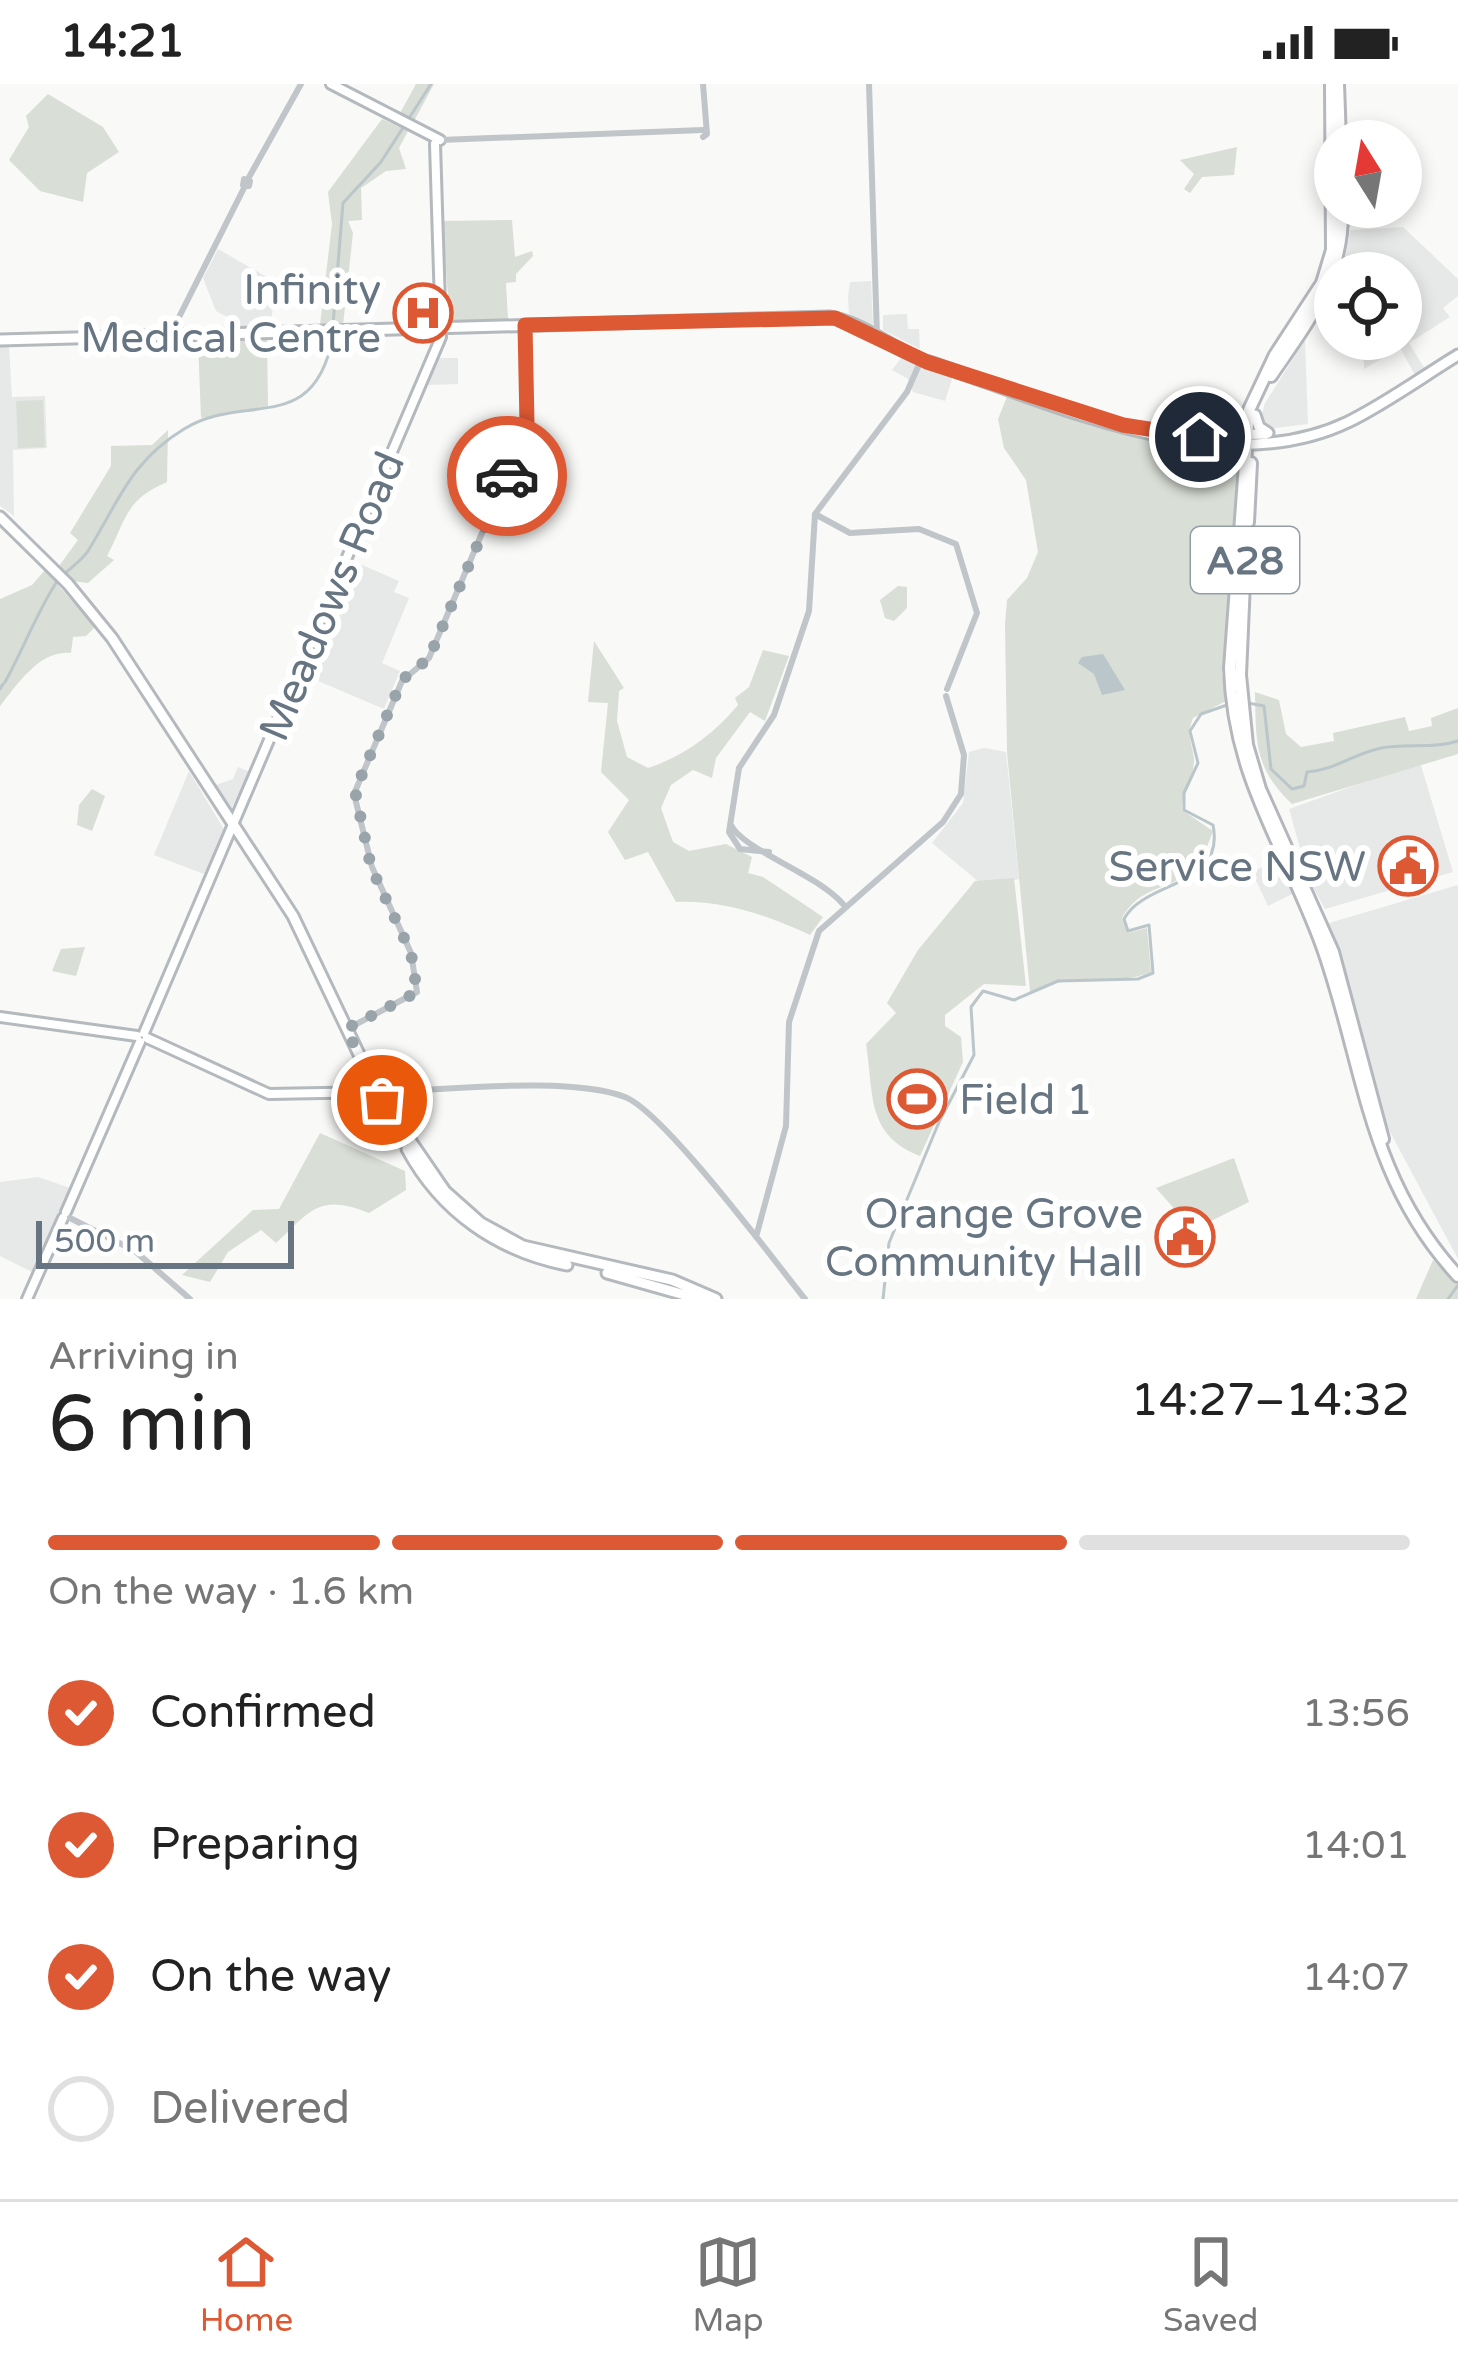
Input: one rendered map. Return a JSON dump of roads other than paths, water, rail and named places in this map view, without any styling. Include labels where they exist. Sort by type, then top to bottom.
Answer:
[{"type":"highway","name":"A28","points":[[1334,84],[1338,120]]},
{"type":"highway","name":"A28","points":[[1334,84],[1328,264],[1258,386],[1249,439],[1236,691],[1239,727],[1260,789],[1333,952],[1382,1136],[1458,1273]]},
{"type":"highway","name":"A28","points":[[1249,439],[1270,377],[1333,281],[1341,228]]},
{"type":"main road","points":[[331,84],[436,141]]},
{"type":"main road","name":"Meadows Road","points":[[27,1299],[233,829],[442,327],[436,141]]},
{"type":"main road","points":[[0,340],[823,317],[850,322],[922,360],[1123,425],[1178,442],[1224,444],[1325,430],[1458,356]]},
{"type":"main road","points":[[1255,415],[1260,429],[1272,437]]},
{"type":"main road","points":[[1123,425],[1182,437],[1249,439]]},
{"type":"main road","points":[[1224,444],[1240,449],[1248,462],[1272,437]]},
{"type":"main road","points":[[3,523],[58,573],[112,638],[296,922],[377,1092],[426,1181],[476,1229],[540,1259],[667,1286],[699,1299]]},
{"type":"main road","points":[[0,1017],[142,1037],[269,1094],[377,1092]]},
{"type":"main road","points":[[391,1118],[445,1191],[501,1235],[552,1256],[672,1280],[716,1299]]},
{"type":"street","points":[[170,335],[301,84]]},
{"type":"street","points":[[436,141],[701,132],[703,84]]},
{"type":"street","points":[[869,84],[877,336]]},
{"type":"street","points":[[346,1029],[417,992],[411,953],[371,867],[354,794],[402,680],[429,658],[524,434],[525,325]]},
{"type":"street","points":[[844,905],[824,884],[769,852],[737,848],[729,835],[740,768],[774,715],[809,611],[815,514],[907,392],[922,360]]},
{"type":"street","points":[[755,1234],[784,1132],[789,1022],[819,931],[943,822],[958,801],[965,761],[946,692],[977,613],[956,544],[919,530],[850,533],[815,514]]},
{"type":"street","points":[[377,1092],[551,1088],[625,1097],[699,1168],[805,1299]]},
{"type":"street","points":[[66,1215],[135,1251],[190,1299]]},
{"type":"waterway","points":[[333,325],[343,203],[381,162],[431,84]]},
{"type":"waterway","points":[[5,682],[56,583],[88,551],[127,484],[151,455],[207,418],[294,400],[324,368],[333,336]]},
{"type":"waterway","points":[[0,689],[3,684]]},
{"type":"waterway","points":[[1248,703],[1264,706],[1271,769],[1292,789],[1304,786],[1307,772],[1371,751],[1458,741]]},
{"type":"waterway","points":[[883,1299],[889,1243],[939,1122],[974,1055],[971,1007],[983,991],[1014,1000],[1058,981],[1138,979],[1153,973],[1149,925],[1128,931],[1124,919],[1134,906],[1207,861],[1214,846],[1213,825],[1184,810],[1184,793],[1198,763],[1190,731],[1201,714],[1227,705]]},
{"type":"waterway","points":[[1448,1299],[1458,1285]]},
{"type":"place","name":"Infinity Medical Centre","points":[[423,313]]},
{"type":"place","name":"Service NSW","points":[[1408,866]]},
{"type":"place","name":"Field 1","points":[[917,1099]]},
{"type":"place","name":"Orange Grove Community Hall","points":[[1185,1237]]}]
